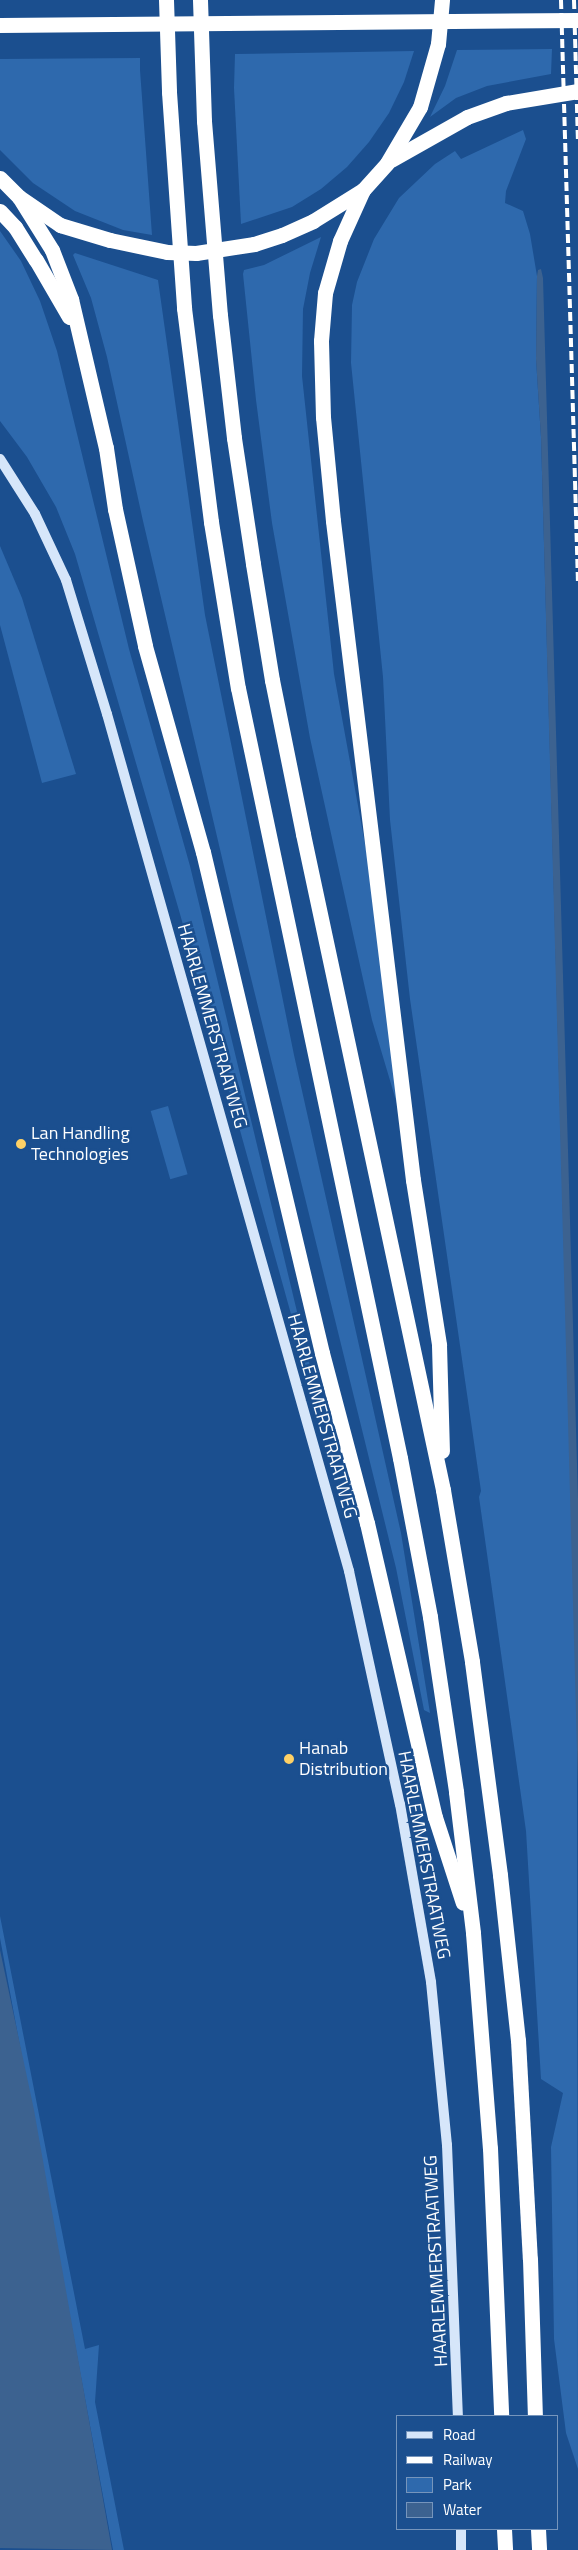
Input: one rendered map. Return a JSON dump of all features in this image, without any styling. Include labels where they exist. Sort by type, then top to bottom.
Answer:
[{"type":"highway","points":[[166,0],[169,92],[184,308],[212,532],[238,688],[394,1430],[430,1617],[456,1792],[473,1933],[490,2148],[501,2415]]},
{"type":"highway","points":[[200,0],[204,121],[220,315],[234,438],[253,564],[272,680],[303,834],[443,1490],[472,1662],[500,1875],[518,2040],[530,2259],[535,2415]]},
{"type":"highway","points":[[442,0],[438,44],[420,106],[387,162],[363,190],[340,241],[325,293],[320,341],[323,416],[333,521],[413,1180],[439,1345],[443,1490]]},
{"type":"highway","points":[[0,25],[578,20]]},
{"type":"highway","points":[[387,162],[467,116],[506,103],[578,91]]},
{"type":"highway","points":[[0,178],[18,197],[52,250],[71,300],[106,448],[115,509],[146,646],[216,905],[322,1353],[367,1523],[435,1817],[473,1933]]},
{"type":"highway","points":[[18,197],[60,225],[110,240],[158,250],[196,253],[254,244],[282,235],[313,221],[363,190]]},
{"type":"highway","points":[[0,211],[14,227],[62,303],[83,348]]},
{"type":"highway","points":[[504,2530],[505,2550]]},
{"type":"highway","points":[[538,2530],[538,2550]]},
{"type":"main road","name":"HAARLEMMERSTRAATWEG","points":[[0,459],[35,514],[66,580],[110,724],[349,1571],[400,1804],[431,1982],[447,2145],[458,2415]]},
{"type":"main road","points":[[460,2530],[461,2550]]},
{"type":"green space","points":[[552,49],[551,74],[487,86],[456,98],[430,117],[445,86],[457,50]]},
{"type":"green space","points":[[414,51],[404,82],[389,113],[369,142],[347,167],[321,189],[292,207],[241,224],[234,88],[235,54]]},
{"type":"green space","points":[[140,58],[152,235],[123,230],[75,211],[33,183],[0,150],[0,59]]},
{"type":"green space","points":[[523,130],[526,139],[506,191],[505,203],[523,211],[530,234],[537,276],[536,359],[541,437],[577,1708],[578,2469],[566,2433],[554,2339],[551,2147],[563,2093],[541,2079],[526,1831],[479,1497],[481,1491],[410,999],[390,820],[383,677],[351,363],[352,305],[357,282],[374,239],[399,198],[435,164],[455,151],[461,159]]},
{"type":"green space","points":[[0,231],[21,261],[40,301],[57,351],[129,649],[190,866],[324,1424],[322,1426],[180,914],[75,554],[56,507],[27,457],[0,421]]},
{"type":"green space","points":[[321,237],[310,273],[303,309],[302,376],[334,674],[373,888],[400,1114],[372,1020],[310,738],[272,523],[256,400],[243,274],[244,270],[264,265]]},
{"type":"green space","points":[[75,253],[158,280],[205,615],[294,1055],[401,1533],[430,1713],[424,1710],[396,1568],[234,909],[143,521],[107,357],[91,298],[73,255]]},
{"type":"green space","points":[[0,546],[22,598],[76,774],[42,783],[0,625]]},
{"type":"green space","points":[[168,1106],[188,1174],[170,1179],[151,1111]]},
{"type":"green space","points":[[0,1916],[85,2349],[99,2345],[95,2402],[124,2550],[113,2550],[0,1938]]},
{"type":"water","points":[[541,269],[543,278],[578,1499],[578,1786],[541,437],[536,359],[537,276],[538,270]]},
{"type":"water","points":[[0,1950],[34,2110],[112,2550],[0,2548]]},
{"type":"railway","points":[[561,0],[578,582]]},
{"type":"railway","points":[[574,0],[578,139]]},
{"type":"place","name":"Lan Handling Technologies","points":[[21,1144]]},
{"type":"place","name":"Hanab Distribution","points":[[289,1759]]}]
